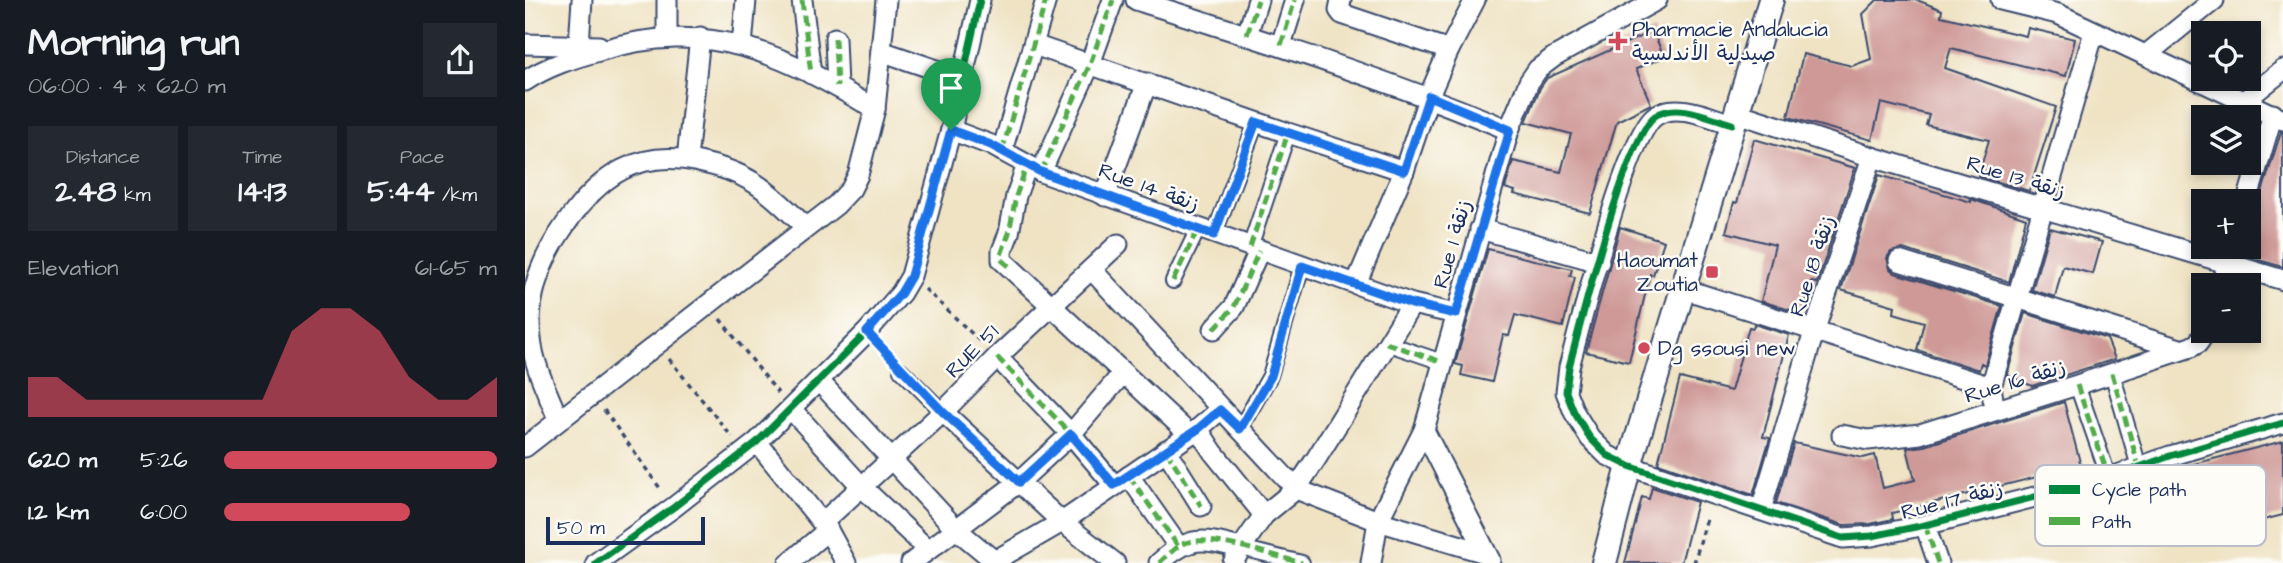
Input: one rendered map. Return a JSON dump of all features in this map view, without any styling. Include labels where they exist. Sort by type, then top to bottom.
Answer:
[{"type":"street","points":[[579,44],[582,0]]},
{"type":"street","points":[[667,0],[667,37]]},
{"type":"street","points":[[742,46],[746,0]]},
{"type":"street","points":[[802,0],[811,74]]},
{"type":"street","points":[[525,447],[836,205],[851,189],[858,175],[875,109],[886,0]]},
{"type":"street","points":[[596,563],[674,507],[750,447],[819,381],[901,293],[911,276],[951,130],[980,0]]},
{"type":"street","points":[[1002,151],[1047,0]]},
{"type":"street","points":[[1113,0],[1090,64],[1034,169],[1016,196],[1002,260],[1123,373],[1193,431],[1264,515]]},
{"type":"street","points":[[1137,0],[1281,45],[1429,96],[1510,130]]},
{"type":"street","points":[[1247,35],[1258,0]]},
{"type":"street","points":[[1281,45],[1295,0]]},
{"type":"street","points":[[1341,0],[1339,10],[1342,13],[1448,50]]},
{"type":"street","points":[[1356,284],[1404,171],[1429,96],[1448,50],[1475,0]]},
{"type":"street","name":"Rue 1 زنقة","points":[[1371,563],[1378,522],[1424,430],[1480,229],[1510,130],[1529,82],[1538,69],[1554,57],[1657,0]]},
{"type":"street","points":[[1604,563],[1629,466],[1771,0]]},
{"type":"street","points":[[2001,0],[2060,7],[2094,32],[2278,117],[2251,189]]},
{"type":"street","points":[[2146,55],[2214,0]]},
{"type":"street","points":[[1994,411],[1991,387],[2094,32]]},
{"type":"street","points":[[525,81],[551,66],[628,42],[667,37],[700,37],[742,46],[789,62],[875,109]]},
{"type":"street","points":[[687,159],[700,37]]},
{"type":"street","points":[[835,38],[837,87]]},
{"type":"street","points":[[525,44],[610,47]]},
{"type":"street","points":[[1034,45],[1288,134],[1404,171]]},
{"type":"street","points":[[881,51],[963,79]]},
{"type":"street","points":[[2244,101],[2283,70]]},
{"type":"street","points":[[1105,196],[1147,83]]},
{"type":"street","name":"Rue 13 زنقة","points":[[1599,262],[1629,161],[1645,127],[1656,115],[1670,111],[1688,111],[1735,119],[2042,208],[2191,246]]},
{"type":"street","points":[[1173,281],[1206,232],[1256,122]]},
{"type":"street","name":"Rue 14 زنقة","points":[[951,130],[1002,151],[1034,169],[1105,196],[1412,304],[1456,314]]},
{"type":"street","points":[[1213,329],[1234,307],[1255,249],[1288,134]]},
{"type":"street","name":"Rue 18 زنقة","points":[[1761,510],[1814,332],[1872,158]]},
{"type":"street","points":[[558,419],[541,377],[531,340],[532,270],[573,213],[608,178],[636,163],[654,159],[687,159],[727,170],[757,184],[806,227]]},
{"type":"street","points":[[1480,229],[1599,262]]},
{"type":"street","name":"RUE 51","points":[[789,563],[862,486],[1118,243]]},
{"type":"street","name":"Rue 13 زنقة","points":[[2237,259],[2283,280]]},
{"type":"street","points":[[1899,261],[2018,298],[2191,340]]},
{"type":"street","name":"Rue 17 زنقة","points":[[1599,262],[1569,367],[1566,392],[1574,412],[1590,438],[1607,456],[1629,466],[1843,538],[1872,536],[1925,525],[2035,497]]},
{"type":"street","points":[[1240,429],[1271,376],[1302,266]]},
{"type":"street","points":[[1092,270],[1296,489],[1378,522],[1488,558]]},
{"type":"street","points":[[1684,289],[1991,387]]},
{"type":"street","points":[[1237,555],[1264,515],[1296,489],[1317,459],[1412,304]]},
{"type":"street","points":[[1386,343],[1443,362]]},
{"type":"street","name":"Rue 16 زنقة","points":[[1842,435],[1868,440],[1920,434],[2077,385],[2191,343]]},
{"type":"street","points":[[997,357],[1071,434],[1121,481],[1178,546]]},
{"type":"street","points":[[901,370],[1062,522],[1115,563]]},
{"type":"street","points":[[911,563],[1019,482],[1071,434],[1123,373]]},
{"type":"street","points":[[2112,373],[2138,465]]},
{"type":"street","points":[[819,381],[956,529],[994,562],[1062,522],[1220,410]]},
{"type":"street","points":[[2077,385],[2105,465]]},
{"type":"street","points":[[791,409],[862,486],[928,550]]},
{"type":"street","name":"Rue 17 زنقة","points":[[2146,465],[2283,423]]},
{"type":"street","points":[[1424,430],[1488,558]]},
{"type":"street","points":[[750,447],[825,526],[846,563]]},
{"type":"street","points":[[1165,450],[1201,506]]},
{"type":"street","points":[[1925,525],[1938,563]]},
{"type":"street","points":[[1159,563],[1178,546],[1197,541],[1218,542],[1237,555],[1302,563]]},
{"type":"path","points":[[911,276],[997,357]]},
{"type":"path","points":[[708,303],[791,409]]},
{"type":"path","points":[[867,332],[901,370]]},
{"type":"path","points":[[656,344],[750,447]]},
{"type":"path","points":[[592,394],[674,507]]},
{"type":"path","points":[[1694,563],[1714,494]]},
{"type":"building","points":[[1877,0],[1917,0],[1942,10],[1941,16],[2026,36],[2028,28],[2075,39],[2066,76],[1951,48],[1945,68],[2056,107],[2029,191],[1978,176],[1989,140],[1926,125],[1929,115],[1881,103],[1872,140],[1788,117],[1803,54],[1852,66],[1871,59],[1863,14]]},
{"type":"building","points":[[1653,31],[1664,57],[1636,69],[1651,104],[1617,121],[1590,213],[1514,194],[1515,191],[1505,188],[1513,161],[1561,172],[1571,134],[1526,122],[1547,78]]},
{"type":"building","points":[[2283,132],[2283,267],[2255,259],[2261,259],[2261,195]]},
{"type":"building","points":[[1754,139],[1855,168],[1817,283],[1811,282],[1803,314],[1761,301],[1775,245],[1726,232],[1734,202],[1737,203]]},
{"type":"building","points":[[1879,175],[1971,202],[1971,199],[2026,218],[2009,282],[1903,249],[1891,252],[1887,258],[1890,269],[1895,273],[2002,306],[1985,365],[1981,363],[1979,370],[1917,350],[1924,322],[1894,313],[1895,306],[1841,290]]},
{"type":"building","points":[[1620,227],[1664,241],[1653,275],[1650,274],[1629,362],[1586,352]]},
{"type":"building","points":[[2050,228],[2102,242],[2093,274],[2063,266],[2055,297],[2032,290]]},
{"type":"building","points":[[1488,249],[1572,269],[1570,276],[1575,277],[1563,327],[1515,315],[1509,336],[1503,335],[1492,382],[1461,375],[1463,366],[1455,364]]},
{"type":"building","points":[[2025,313],[2107,339],[2115,359],[2032,386],[2007,375]]},
{"type":"building","points":[[1754,324],[1789,335],[1763,437],[1770,438],[1753,495],[1658,463],[1680,378],[1731,391],[1749,327],[1753,328]]},
{"type":"building","points":[[2064,402],[2081,465],[2035,465],[2035,477],[1892,513],[1893,519],[1870,524],[1844,525],[1776,503],[1794,443],[1863,458],[1875,455],[1883,488],[1915,480],[1907,448],[1924,446]]},
{"type":"building","points":[[2283,441],[2283,515],[2266,519],[2266,465],[2190,465]]},
{"type":"building","points":[[1652,487],[1697,502],[1681,563],[1625,563],[1642,497],[1649,499]]},
{"type":"marked path","points":[[802,0],[811,74]]},
{"type":"marked path","points":[[1002,151],[1046,0]]},
{"type":"marked path","points":[[1041,172],[1090,64],[1113,0]]},
{"type":"marked path","points":[[1247,35],[1258,0]]},
{"type":"marked path","points":[[1281,45],[1295,0]]},
{"type":"marked path","points":[[835,38],[837,87]]},
{"type":"marked path","points":[[1214,235],[1256,123]]},
{"type":"marked path","points":[[1250,247],[1288,133]]},
{"type":"marked path","points":[[1009,266],[1002,260],[1001,255],[1027,165]]},
{"type":"marked path","points":[[1173,281],[1198,229]]},
{"type":"marked path","points":[[1214,329],[1234,307],[1259,251]]},
{"type":"marked path","points":[[1240,429],[1270,376],[1302,266]]},
{"type":"marked path","points":[[1386,343],[1442,362]]},
{"type":"marked path","points":[[997,357],[1071,434],[1114,485]]},
{"type":"marked path","points":[[901,370],[943,412]]},
{"type":"marked path","points":[[2112,373],[2138,465]]},
{"type":"marked path","points":[[2077,385],[2105,465]]},
{"type":"marked path","points":[[1166,450],[1201,506]]},
{"type":"marked path","points":[[1129,476],[1178,546]]},
{"type":"marked path","points":[[1925,525],[1938,563]]},
{"type":"marked path","points":[[1159,563],[1181,545],[1196,541],[1243,547],[1302,563]]},
{"type":"cycle path","points":[[596,563],[757,442],[867,332],[901,293],[911,276],[951,130],[980,0]]},
{"type":"cycle path","points":[[1732,124],[1693,112],[1673,110],[1655,116],[1643,131],[1618,193],[1569,367],[1566,392],[1574,412],[1590,438],[1607,455],[1629,466],[1843,538],[1872,536],[1925,525],[2035,497]]},
{"type":"cycle path","points":[[2145,465],[2283,423]]},
{"type":"place","name":"Pharmacie Andalucia صيدلية الأندلسية","points":[[1618,41]]},
{"type":"place","name":"Haoumat Zoutia","points":[[1712,272]]},
{"type":"place","name":"Dg ssousi new","points":[[1644,348]]},
{"type":"route","points":[[1429,96],[1510,130],[1456,314],[1412,304],[1302,266],[1271,376],[1240,429],[1220,410],[1198,429],[1114,485],[1071,434],[1019,482],[943,412],[867,332],[901,293],[911,276],[951,130],[991,145],[1041,172],[1214,235],[1256,122],[1404,171],[1429,96]]}]
